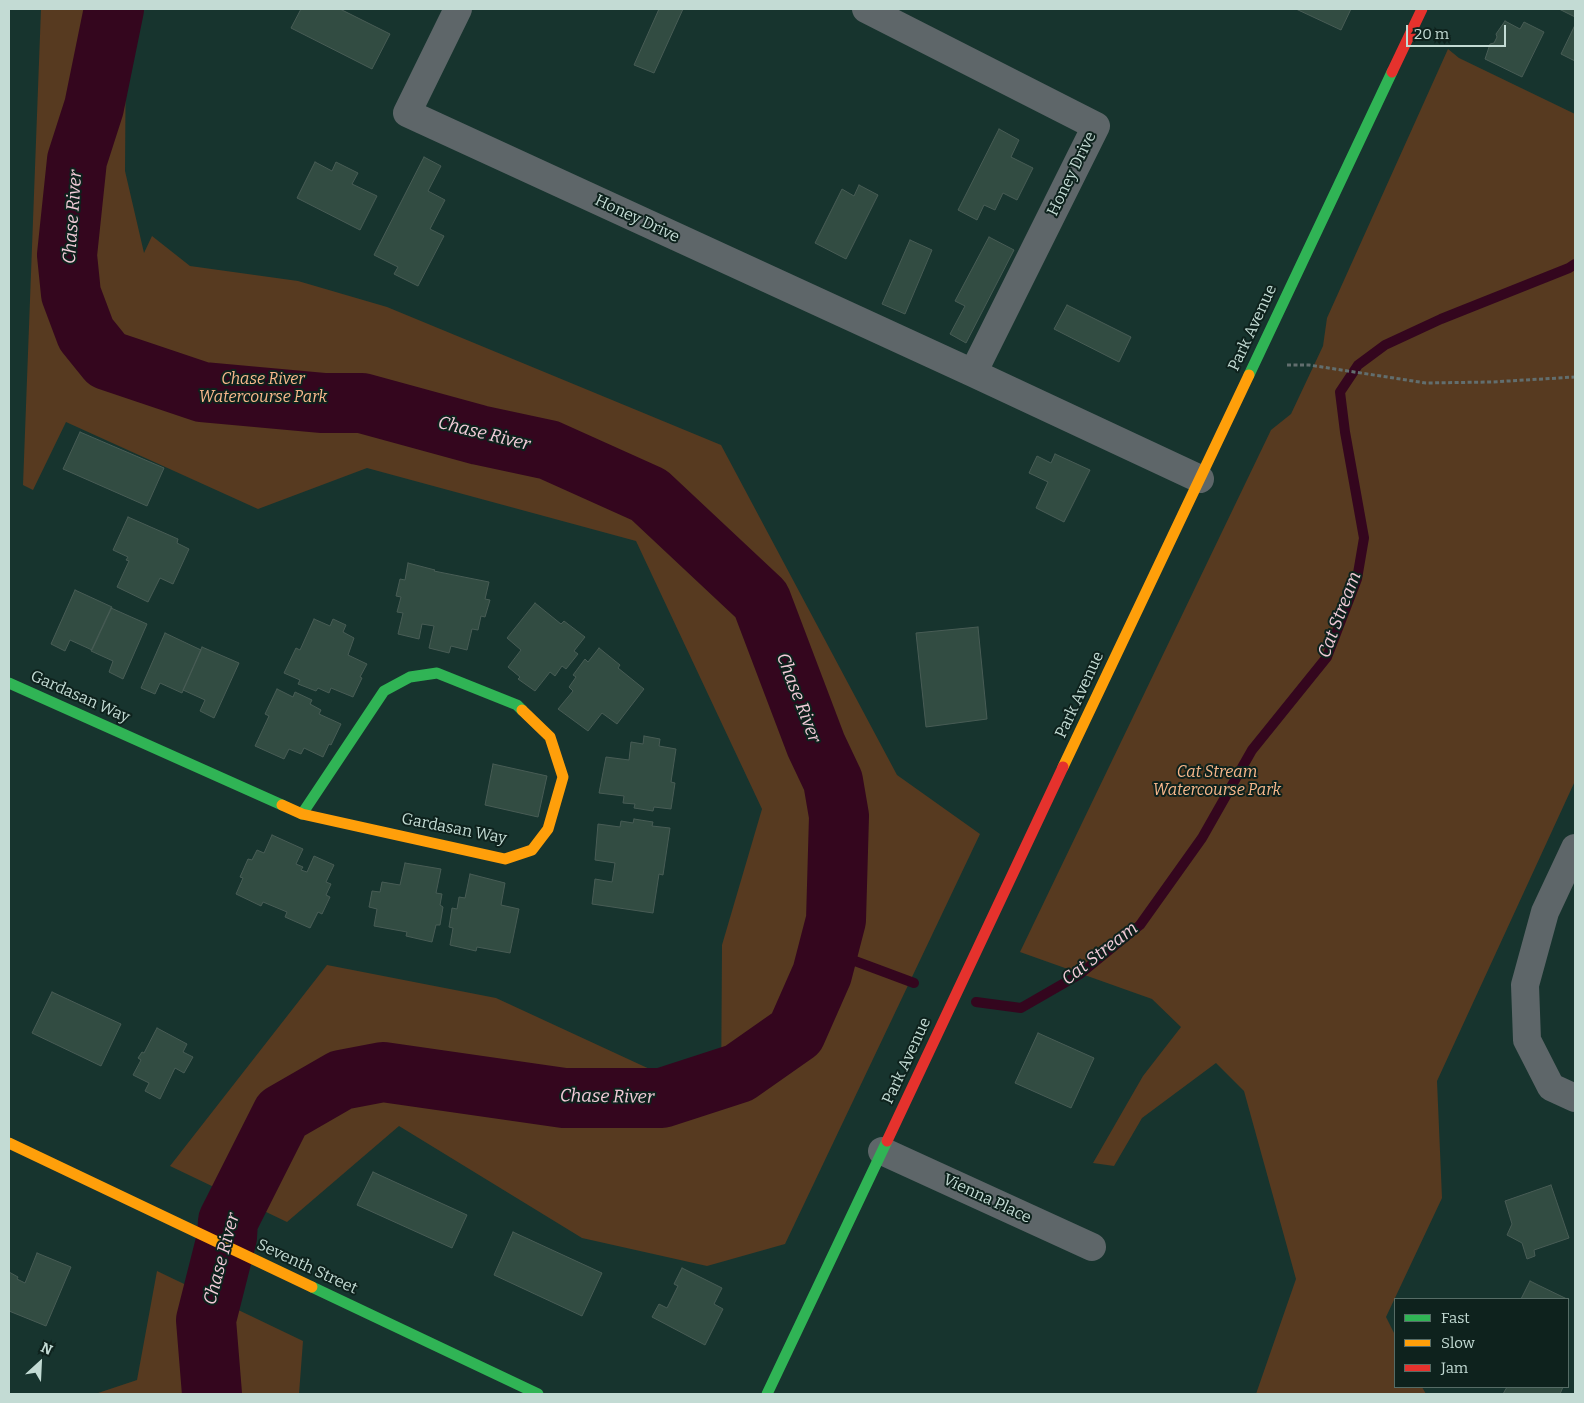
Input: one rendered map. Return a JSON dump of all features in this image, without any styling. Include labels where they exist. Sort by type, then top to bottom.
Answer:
[{"type":"street","name":"Honey Drive","points":[[458,9],[407,113],[974,373],[1200,479]]},
{"type":"street","name":"Honey Drive","points":[[866,9],[1096,126],[974,373]]},
{"type":"street","name":"Park Avenue","points":[[767,1394],[1422,9]]},
{"type":"street","name":"Gardasan Way","points":[[9,683],[302,814],[505,859],[532,850],[548,828],[563,777],[550,737],[517,705],[437,673],[410,677],[384,692],[302,814]]},
{"type":"street","points":[[1575,848],[1544,912],[1525,985],[1527,1040],[1551,1087],[1575,1098]]},
{"type":"street","name":"Seventh Street","points":[[9,1143],[538,1394]]},
{"type":"street","name":"Vienna Place","points":[[882,1151],[1092,1247]]},
{"type":"path","points":[[1309,366],[1426,383],[1492,382],[1575,377]]},
{"type":"green space","name":"Chase River Watercourse Park","points":[[41,9],[130,9],[126,33],[125,171],[144,253],[152,236],[190,266],[298,281],[387,307],[721,445],[897,775],[980,834],[785,1244],[707,1266],[582,1238],[399,1126],[287,1222],[170,1166],[327,965],[496,998],[721,1102],[722,945],[762,809],[636,541],[367,468],[258,509],[66,422],[33,490],[23,485]]},
{"type":"green space","name":"Cat Stream Watercourse Park","points":[[1448,49],[1459,58],[1575,114],[1575,781],[1437,1081],[1442,1198],[1386,1317],[1394,1333],[1394,1388],[1423,1388],[1426,1394],[1256,1394],[1296,1279],[1244,1091],[1216,1063],[1142,1118],[1114,1166],[1093,1163],[1143,1076],[1181,1027],[1152,999],[1020,952],[1271,430],[1291,414],[1323,346],[1327,318]]},
{"type":"green space","points":[[157,1271],[303,1341],[299,1394],[95,1394],[137,1380]]},
{"type":"building","points":[[301,9],[340,9],[390,34],[372,69],[291,28]]},
{"type":"building","points":[[659,9],[683,9],[654,73],[634,65]]},
{"type":"building","points":[[1296,9],[1351,9],[1341,30]]},
{"type":"building","points":[[1559,9],[1575,9],[1575,17]]},
{"type":"building","points":[[1505,21],[1520,29],[1524,22],[1544,32],[1522,77],[1485,59],[1490,44],[1494,43],[1497,37],[1496,34]]},
{"type":"building","points":[[1575,25],[1575,61],[1561,54]]},
{"type":"building","points":[[999,129],[1019,140],[1011,157],[1033,168],[1017,200],[1003,193],[995,210],[984,205],[977,220],[958,210]]},
{"type":"building","points":[[424,157],[441,166],[428,191],[445,200],[430,229],[444,236],[418,286],[394,274],[398,267],[374,255]]},
{"type":"building","points":[[315,162],[332,171],[336,162],[358,173],[352,184],[377,196],[360,230],[297,198]]},
{"type":"building","points":[[859,185],[878,195],[846,259],[815,243],[842,189],[854,196]]},
{"type":"building","points":[[989,237],[1014,250],[966,343],[950,334],[965,306],[955,301]]},
{"type":"building","points":[[910,240],[932,250],[905,314],[882,304]]},
{"type":"building","points":[[1067,305],[1131,337],[1119,362],[1054,329]]},
{"type":"building","points":[[80,432],[164,468],[147,506],[63,469]]},
{"type":"building","points":[[1055,454],[1090,470],[1064,522],[1036,508],[1048,482],[1029,473],[1037,456],[1051,463]]},
{"type":"building","points":[[128,517],[178,539],[177,543],[189,549],[173,584],[160,578],[148,602],[117,587],[129,561],[126,560],[128,557],[113,550]]},
{"type":"building","points":[[408,563],[434,571],[489,582],[485,599],[490,600],[485,617],[481,616],[478,630],[472,629],[467,650],[451,646],[449,653],[429,648],[434,626],[422,624],[419,639],[398,634],[403,613],[397,612],[401,597],[396,596],[400,579],[405,580]]},
{"type":"building","points":[[75,590],[112,607],[92,650],[70,640],[65,651],[51,644]]},
{"type":"building","points":[[535,603],[561,624],[564,621],[585,637],[574,651],[578,654],[566,669],[562,666],[555,676],[550,672],[535,691],[518,679],[520,677],[508,667],[521,650],[507,638]]},
{"type":"building","points":[[111,608],[147,624],[123,679],[109,672],[113,661],[91,651]]},
{"type":"building","points":[[314,619],[330,626],[333,619],[346,625],[343,632],[354,638],[348,655],[367,664],[353,697],[331,688],[329,693],[318,688],[316,691],[298,684],[300,680],[284,673],[296,648],[300,650]]},
{"type":"building","points":[[978,627],[987,719],[926,727],[916,633]]},
{"type":"building","points":[[165,633],[201,650],[182,693],[160,683],[155,694],[141,688]]},
{"type":"building","points":[[202,647],[239,663],[214,718],[200,711],[205,700],[183,690]]},
{"type":"building","points":[[599,648],[620,665],[618,668],[644,689],[617,724],[602,713],[588,731],[558,709],[573,691],[569,687],[576,677],[573,675],[585,659],[588,662]]},
{"type":"building","points":[[277,689],[293,697],[295,692],[312,700],[310,704],[321,710],[319,714],[341,724],[323,757],[304,748],[301,754],[289,749],[284,759],[255,746],[269,716],[265,714]]},
{"type":"building","points":[[644,736],[660,739],[659,746],[676,749],[671,782],[675,783],[671,809],[654,807],[653,811],[634,808],[635,804],[623,803],[624,796],[599,793],[606,757],[629,760],[631,742],[643,744]]},
{"type":"building","points":[[493,764],[547,776],[538,817],[485,805]]},
{"type":"building","points":[[634,819],[653,822],[652,826],[670,828],[663,875],[659,874],[653,913],[592,904],[595,879],[612,882],[615,863],[595,860],[598,824],[620,827],[621,821],[633,823]]},
{"type":"building","points":[[272,835],[303,849],[296,864],[303,867],[301,870],[307,872],[314,856],[334,865],[326,882],[331,884],[326,895],[330,897],[322,914],[318,912],[310,928],[285,917],[287,912],[263,902],[261,906],[236,894],[243,878],[240,877],[248,859],[252,860],[257,850],[264,853]]},
{"type":"building","points":[[405,863],[441,869],[436,893],[442,894],[440,905],[443,907],[440,925],[436,925],[432,942],[406,936],[407,932],[374,926],[377,909],[369,907],[372,891],[380,892],[382,882],[400,885]]},
{"type":"building","points":[[470,874],[505,883],[501,905],[519,909],[510,953],[477,947],[476,951],[450,945],[453,928],[449,927],[452,908],[457,909],[459,897],[465,898]]},
{"type":"building","points":[[52,992],[121,1024],[101,1066],[32,1033]]},
{"type":"building","points":[[157,1028],[187,1044],[183,1052],[193,1057],[184,1073],[175,1068],[160,1099],[145,1091],[149,1083],[133,1075],[141,1060],[138,1058],[142,1052],[144,1053]]},
{"type":"building","points":[[1038,1033],[1094,1058],[1071,1108],[1015,1083]]},
{"type":"building","points":[[373,1172],[467,1215],[452,1248],[357,1205]]},
{"type":"building","points":[[1551,1185],[1569,1238],[1534,1250],[1535,1256],[1527,1259],[1522,1243],[1507,1235],[1512,1224],[1505,1201]]},
{"type":"building","points":[[513,1232],[602,1273],[582,1316],[494,1275]]},
{"type":"building","points":[[37,1253],[71,1267],[46,1326],[9,1311],[9,1272],[25,1283]]},
{"type":"building","points":[[682,1268],[722,1288],[714,1304],[723,1309],[705,1345],[652,1317],[659,1304],[667,1308],[678,1286],[674,1284]]},
{"type":"building","points":[[1530,1281],[1565,1298],[1522,1298]]},
{"type":"building","points":[[1506,1388],[1563,1388],[1560,1394],[1503,1394]]},
{"type":"waterway","name":"Chase River","points":[[114,9],[94,107],[77,160],[67,255],[71,294],[86,334],[107,360],[202,392],[323,403],[362,403],[479,435],[549,450],[649,495],[761,600],[816,745],[833,781],[839,816],[836,920],[822,974],[796,1033],[739,1073],[662,1098],[564,1098],[383,1072],[341,1080],[282,1114],[228,1221],[227,1237],[206,1320],[212,1394]]},
{"type":"waterway","name":"Cat Stream","points":[[976,1002],[1021,1008],[1080,974],[1140,925],[1202,838],[1252,750],[1327,657],[1357,579],[1364,538],[1345,432],[1340,392],[1358,365],[1385,345],[1441,319],[1575,264]]},
{"type":"waterway","name":"Cat Stream","points":[[829,948],[855,961],[914,983]]},
{"type":"traffic: fast","points":[[1249,375],[1392,72]]},
{"type":"traffic: fast","points":[[302,814],[384,691],[410,677],[437,673],[517,705],[522,710]]},
{"type":"traffic: fast","points":[[9,683],[282,805]]},
{"type":"traffic: fast","points":[[767,1394],[887,1141]]},
{"type":"traffic: fast","points":[[312,1287],[538,1394]]},
{"type":"traffic: slow","points":[[1063,767],[1249,375]]},
{"type":"traffic: slow","points":[[282,805],[302,814],[505,859],[532,850],[548,829],[563,777],[550,737],[522,710]]},
{"type":"traffic: slow","points":[[9,1143],[312,1287]]},
{"type":"traffic: jam","points":[[1392,72],[1422,9]]},
{"type":"traffic: jam","points":[[887,1141],[1063,767]]}]
